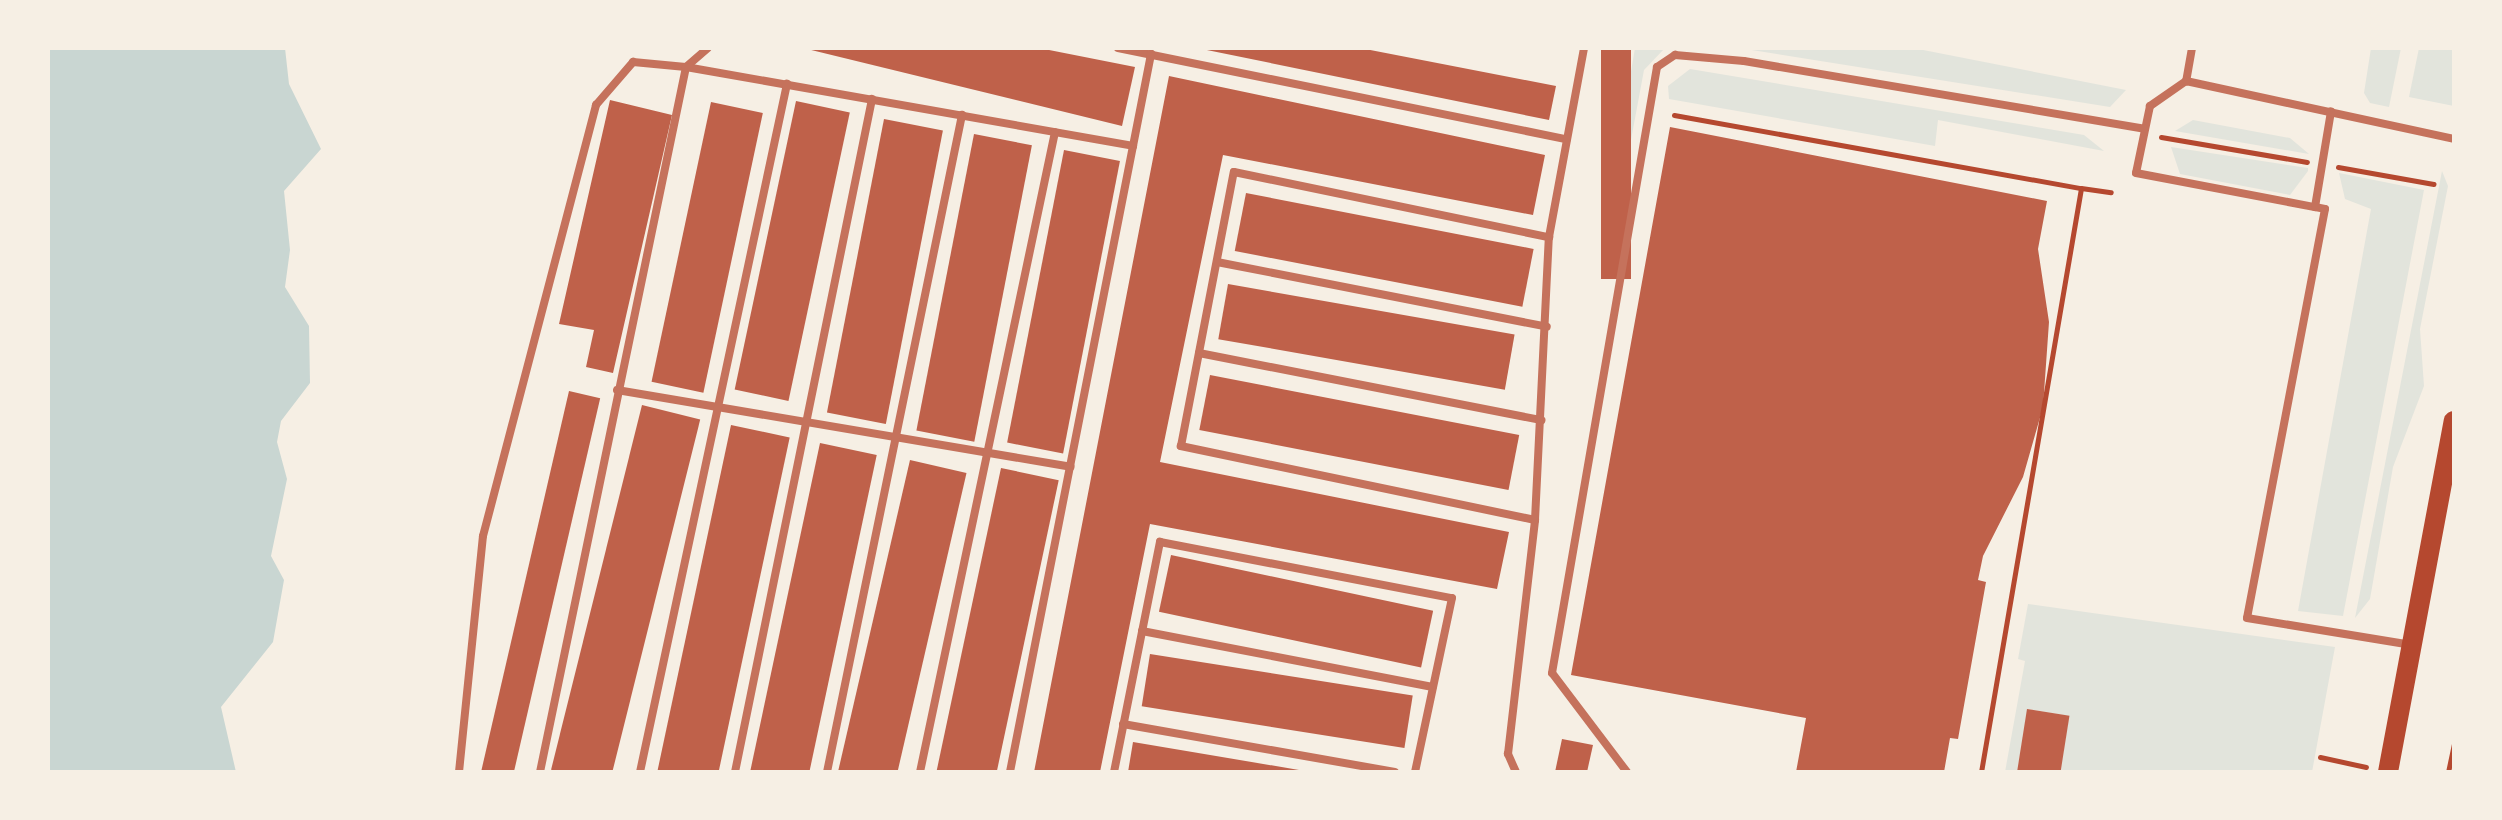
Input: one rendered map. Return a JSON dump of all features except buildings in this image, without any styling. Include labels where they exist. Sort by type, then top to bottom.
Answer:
[{"type":"main road","points":[[2388,772],[2454,421]]},
{"type":"lane","points":[[540,772],[686,67],[708,48]]},
{"type":"lane","points":[[1118,48],[1567,139]]},
{"type":"lane","points":[[1516,772],[1508,754],[1535,520],[1550,237],[1584,48]]},
{"type":"lane","points":[[2192,48],[2186,81],[2150,106],[2136,173],[2326,209],[2247,618],[2412,645]]},
{"type":"lane","points":[[1010,772],[1151,54]]},
{"type":"lane","points":[[1626,772],[1552,673],[1656,67],[1675,55],[1744,61],[2144,132]]},
{"type":"lane","points":[[459,772],[483,536],[596,105],[632,62],[686,67],[1133,146]]},
{"type":"lane","points":[[2186,81],[2454,139]]},
{"type":"lane","points":[[640,772],[787,84]]},
{"type":"lane","points":[[735,772],[872,100]]},
{"type":"lane","points":[[2315,206],[2331,112]]},
{"type":"lane","points":[[827,772],[962,116]]},
{"type":"lane","points":[[920,772],[1054,132]]},
{"type":"lane","points":[[1535,520],[1181,446],[1234,172],[1550,237]]},
{"type":"lane","points":[[1217,262],[1546,327]]},
{"type":"lane","points":[[1199,353],[1542,420]]},
{"type":"lane","points":[[617,390],[1071,467]]},
{"type":"lane","points":[[1114,772],[1160,542],[1452,598],[1415,772]]},
{"type":"lane","points":[[1142,631],[1433,687]]},
{"type":"lane","points":[[1123,724],[1396,772]]},
{"type":"path","points":[[1674,115],[2111,192]]},
{"type":"path","points":[[2144,132],[2434,184]]},
{"type":"path","points":[[1982,772],[2080,188]]},
{"type":"path","points":[[2448,772],[2454,744]]},
{"type":"path","points":[[2320,757],[2388,772]]},
{"type":"shaded area","points":[[48,48],[285,48],[289,84],[321,149],[284,191],[290,250],[285,287],[309,326],[310,383],[281,421],[277,442],[287,479],[271,556],[284,580],[273,642],[221,707],[236,772],[48,772]]},
{"type":"shaded area","points":[[1635,48],[1665,48],[1644,70],[1628,156],[1617,154]]},
{"type":"shaded area","points":[[1739,48],[1913,48],[2126,90],[2110,107]]},
{"type":"shaded area","points":[[2371,48],[2401,48],[2389,107],[2370,103],[2364,93]]},
{"type":"shaded area","points":[[2419,48],[2454,48],[2454,106],[2409,97]]},
{"type":"shaded area","points":[[1690,69],[2084,135],[2104,151],[1938,120],[1935,146],[1669,99],[1668,86]]},
{"type":"shaded area","points":[[2193,120],[2290,138],[2309,154],[2175,131]]},
{"type":"shaded area","points":[[2171,147],[2308,171],[2290,195],[2180,174]]},
{"type":"shaded area","points":[[2442,171],[2448,186],[2420,329],[2424,386],[2393,467],[2370,599],[2355,618]]},
{"type":"shaded area","points":[[2339,173],[2424,190],[2343,616],[2298,611],[2371,209],[2345,199]]},
{"type":"shaded area","points":[[2028,604],[2335,647],[2312,772],[2060,772],[2069,716],[2028,709],[2017,772],[2005,772],[2025,661],[2018,659]]}]
